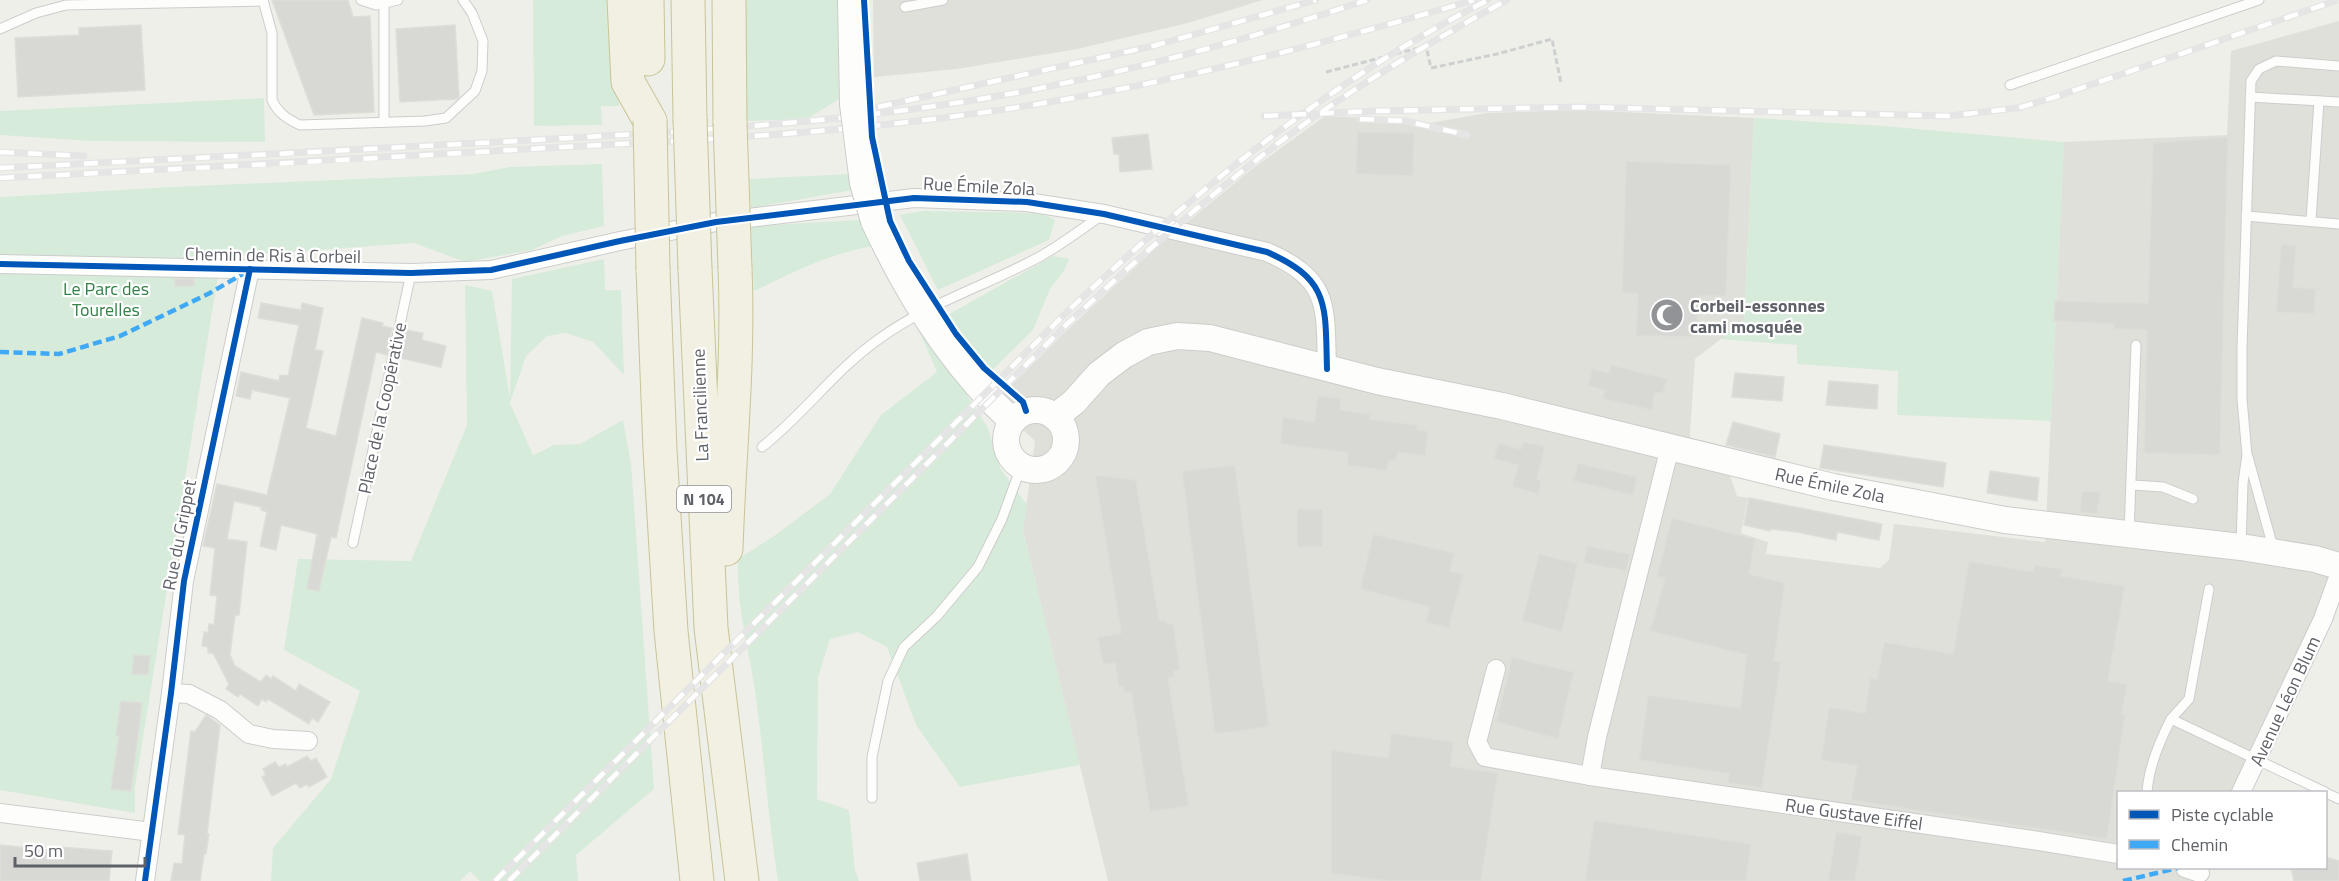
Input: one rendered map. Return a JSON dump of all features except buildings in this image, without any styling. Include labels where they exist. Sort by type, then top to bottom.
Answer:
[{"type":"highway","points":[[624,0],[628,82],[650,121]]},
{"type":"highway","name":"N 104","points":[[647,0],[660,450],[671,631],[697,881]]},
{"type":"highway","name":"La Francilienne","points":[[688,0],[695,269],[711,628],[742,881]]},
{"type":"highway","points":[[725,728],[728,496],[737,331],[730,123],[729,0]]},
{"type":"street","points":[[851,0],[853,104],[864,183],[873,221],[894,265],[923,313],[970,377],[1012,421]]},
{"type":"street","name":"Rue Émile Zola","points":[[544,257],[716,222],[914,198],[1027,202],[1104,214],[1266,252],[1290,262],[1307,275],[1320,293],[1326,316],[1327,369]]},
{"type":"street","name":"Chemin de Ris à Corbeil","points":[[0,264],[411,273],[491,270],[544,257]]},
{"type":"street","name":"Rue du Grippet","points":[[146,881],[184,581],[250,270]]},
{"type":"street","name":"Rue Émile Zola","points":[[1055,417],[1074,402],[1099,374],[1148,342],[1177,336],[1210,338],[1327,369],[1502,406],[1856,492],[2005,520],[2129,536],[2241,547],[2315,559],[2339,566]]},
{"type":"street","points":[[1039,410],[1055,417],[1061,424],[1066,437],[1062,455],[1054,464],[1044,470],[1032,471],[1014,462],[1007,451],[1005,440],[1007,429],[1012,421],[1026,411],[1039,410]]},
{"type":"street","points":[[1590,776],[1597,738],[1670,447]]},
{"type":"street","name":"Avenue Léon Blum","points":[[2242,791],[2323,619],[2339,575]]},
{"type":"street","name":"Rue Gustave Eiffel","points":[[1496,669],[1477,742],[1485,757],[1590,776],[2117,854]]},
{"type":"street","points":[[171,693],[189,694],[220,710],[249,734],[273,739],[308,741]]},
{"type":"street","points":[[0,813],[152,832]]},
{"type":"lane","points":[[0,29],[36,13],[66,5],[263,0],[272,33],[272,100],[275,108],[286,119],[300,125],[384,122],[446,118],[475,91],[482,71],[483,41],[472,13],[463,0]]},
{"type":"lane","points":[[361,0],[376,5],[398,0]]},
{"type":"lane","points":[[905,7],[943,0]]},
{"type":"lane","points":[[2010,86],[2259,0]]},
{"type":"lane","points":[[384,3],[384,122]]},
{"type":"lane","points":[[2241,547],[2243,483],[2247,455],[2242,399],[2251,81],[2259,69],[2276,61],[2339,66]]},
{"type":"lane","points":[[2250,97],[2339,102]]},
{"type":"lane","points":[[2311,221],[2319,101]]},
{"type":"lane","points":[[762,447],[786,428],[822,388],[856,356],[908,320],[1042,256],[1104,214]]},
{"type":"lane","points":[[2246,216],[2339,224]]},
{"type":"lane","name":"Place de la Coopérative","points":[[353,543],[411,273]]},
{"type":"lane","points":[[2129,536],[2136,345]]},
{"type":"lane","points":[[2247,455],[2255,475],[2275,552]]},
{"type":"lane","points":[[872,798],[872,757],[888,681],[904,647],[937,616],[978,567],[1002,519],[1021,467]]},
{"type":"lane","points":[[2132,485],[2163,487],[2193,499]]},
{"type":"lane","points":[[2147,791],[2159,742],[2171,719],[2189,699],[2209,589]]},
{"type":"lane","points":[[2171,719],[2321,791]]},
{"type":"path","points":[[1326,72],[1426,46],[1431,68],[1552,39],[1561,83]]},
{"type":"shaded area","points":[[873,0],[1263,0],[1188,23],[1077,49],[957,69],[874,77]]},
{"type":"shaded area","points":[[2339,21],[2339,575],[2241,791],[2117,791],[2117,869],[2203,869],[2197,881],[1108,881],[1023,531],[1035,441],[993,403],[1068,329],[1158,246],[1252,169],[1325,116],[1430,123],[1487,113],[1579,110],[1754,118],[1744,321],[1695,359],[1688,464],[1729,473],[1737,496],[1748,498],[1741,533],[1768,542],[1766,554],[1880,568],[1889,560],[1894,524],[2045,542],[2064,142],[2227,135],[2231,51]]},
{"type":"green space","points":[[533,0],[613,0],[619,106],[601,106],[602,125],[534,126]]},
{"type":"green space","points":[[746,0],[841,0],[847,94],[807,119],[747,121]]},
{"type":"green space","points":[[264,98],[265,142],[91,141],[0,135],[0,111]]},
{"type":"green space","points":[[1754,118],[1883,126],[2064,142],[2051,421],[1897,415],[1898,371],[1797,364],[1797,345],[1720,339],[1744,321]]},
{"type":"green space","name":"Le Parc des Tourelles","points":[[602,164],[604,226],[562,236],[532,250],[465,262],[414,243],[221,257],[135,787],[135,813],[0,790],[0,197],[473,174],[510,167]]},
{"type":"green space","points":[[850,174],[853,190],[751,208],[749,179]]},
{"type":"green space","points":[[922,211],[1042,213],[1055,220],[1049,240],[938,290],[900,215]]},
{"type":"green space","points":[[859,220],[873,246],[826,259],[754,291],[751,226]]},
{"type":"green space","points":[[1053,256],[1069,259],[1065,269],[1050,289],[1033,330],[967,395],[988,428],[1000,468],[1027,505],[1023,531],[1080,765],[960,787],[916,725],[887,647],[858,632],[830,639],[818,677],[817,799],[849,810],[855,870],[859,881],[778,881],[755,690],[741,608],[738,559],[774,536],[830,494],[881,415],[937,372],[919,331]]},
{"type":"green space","points":[[604,259],[605,290],[621,290],[624,375],[593,342],[566,333],[547,336],[526,356],[510,403],[533,455],[554,445],[580,444],[623,420],[631,463],[654,789],[576,855],[578,881],[480,881],[470,871],[460,881],[271,881],[273,848],[331,779],[360,691],[284,650],[298,559],[411,561],[467,425],[465,285],[492,291],[510,398],[512,279]]},
{"type":"railway","points":[[878,107],[1153,46],[1316,0]]},
{"type":"railway","points":[[0,168],[651,133],[767,125],[882,113],[998,96],[1138,67],[1276,29],[1367,0]]},
{"type":"railway","points":[[0,178],[694,140],[843,129],[941,118],[1009,109],[1210,70],[1342,37],[1474,0]]},
{"type":"railway","points":[[495,881],[1069,310],[1166,222],[1216,180],[1320,101],[1430,31],[1488,0]]},
{"type":"railway","points":[[509,881],[1065,326],[1142,256],[1221,188],[1331,105],[1388,68],[1507,0]]},
{"type":"railway","points":[[1264,116],[1375,111],[1579,107],[1948,116],[2018,108],[2055,97],[2338,0]]},
{"type":"railway","points":[[1360,119],[1406,121],[1467,135]]},
{"type":"railway","points":[[0,152],[84,156]]},
{"type":"marked path","points":[[0,352],[59,354],[120,336],[208,294],[248,271]]},
{"type":"marked path","points":[[2123,881],[2174,869]]},
{"type":"cycle path","points":[[864,0],[872,137],[890,221],[909,261],[956,334],[984,368],[1023,402],[1026,411]]},
{"type":"cycle path","points":[[0,264],[411,273],[491,270],[716,222],[914,198],[1027,202],[1104,214],[1267,252],[1288,262],[1314,285],[1320,297],[1326,328],[1327,369]]},
{"type":"cycle path","points":[[145,881],[184,581],[250,269]]},
{"type":"place","name":"Corbeil-essonnes cami mosquée","points":[[1667,315]]}]
